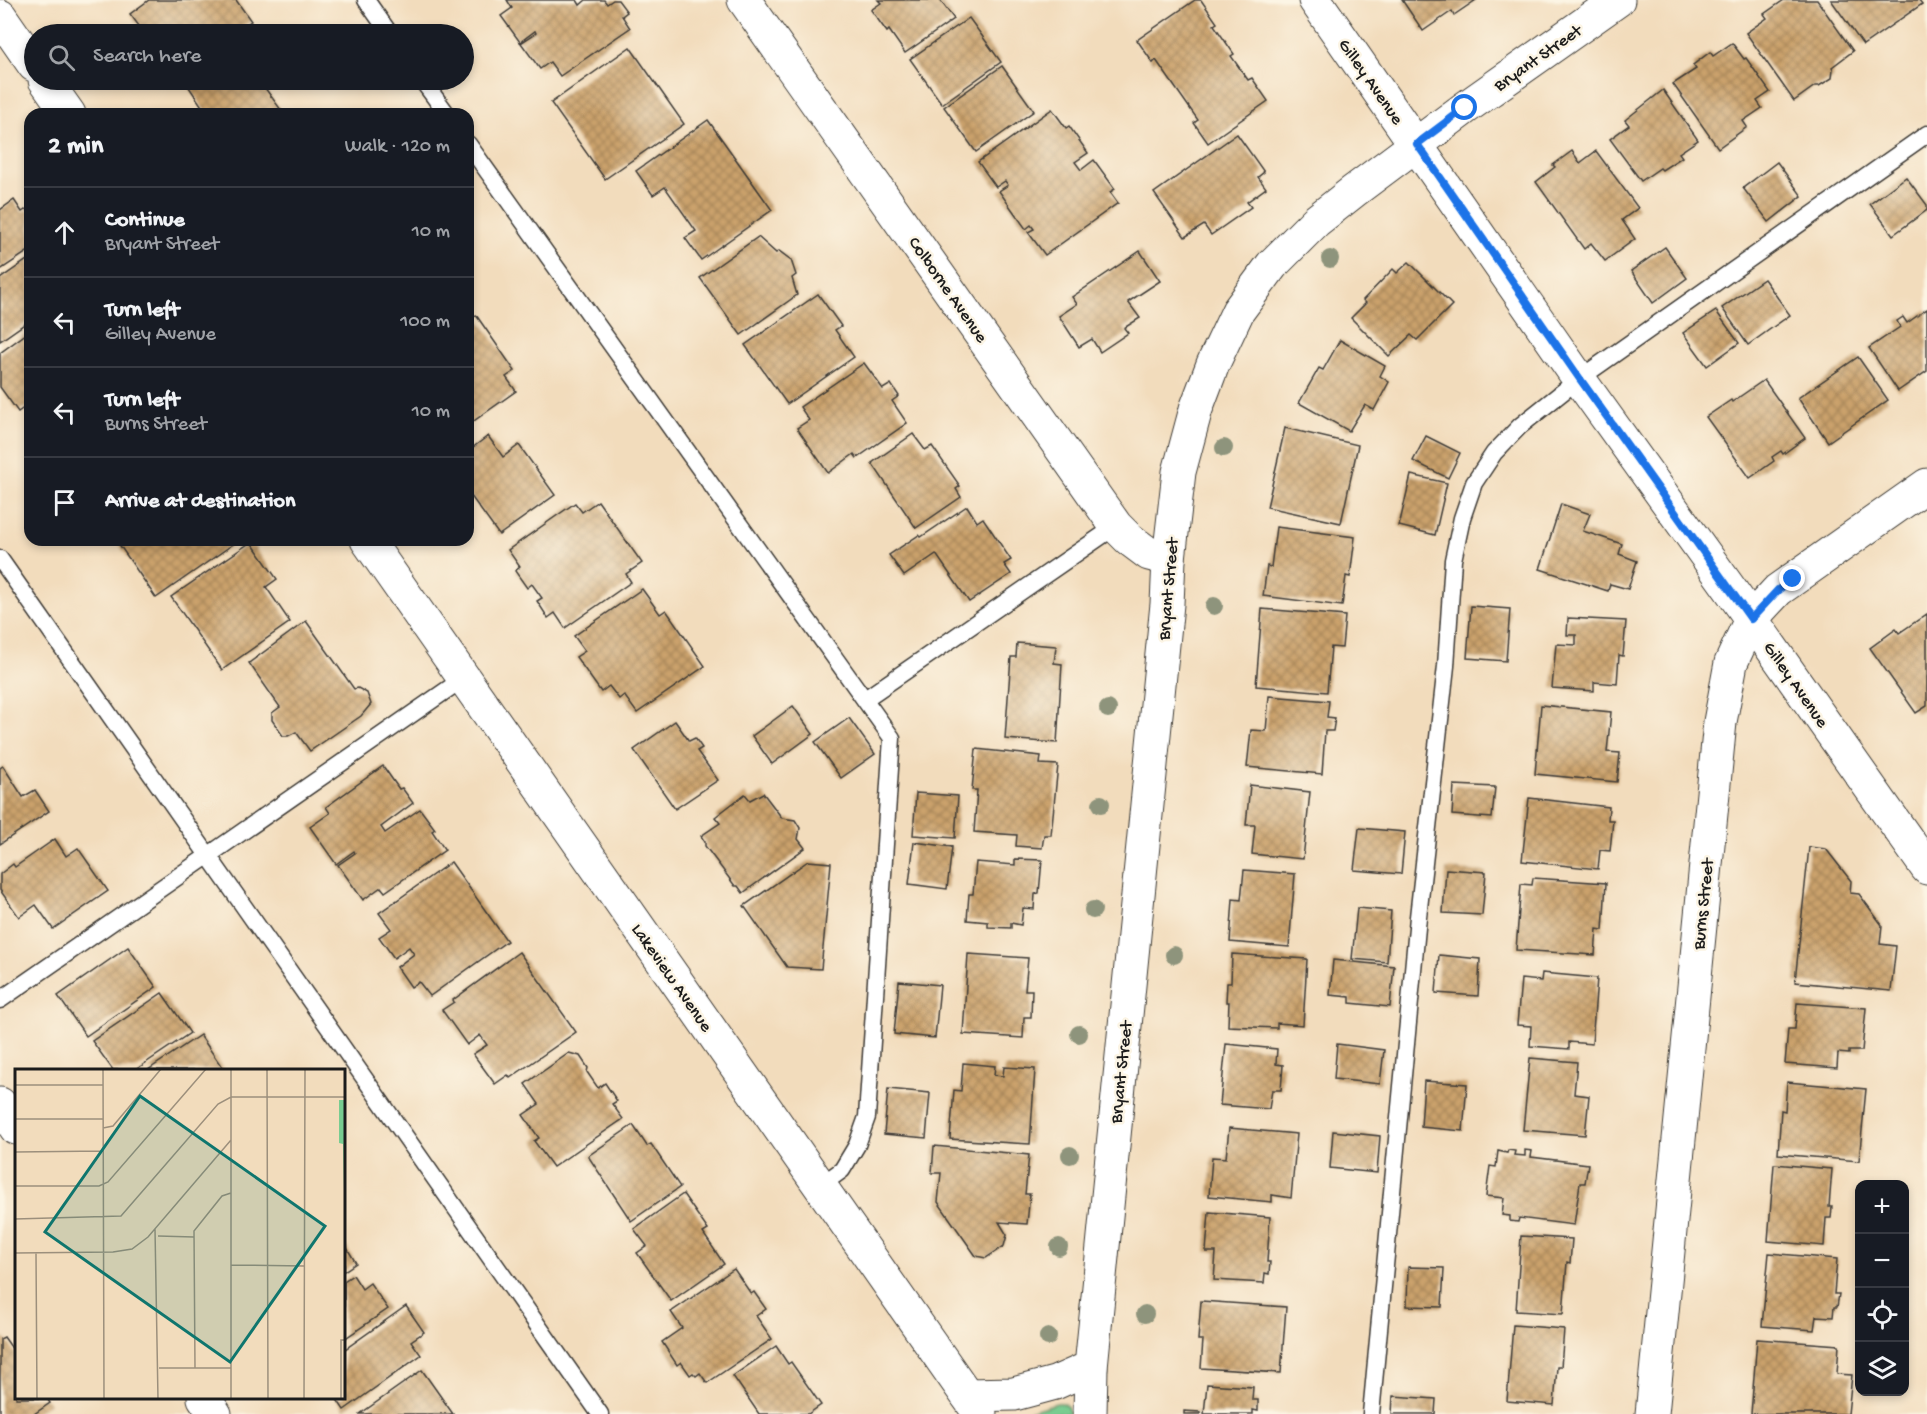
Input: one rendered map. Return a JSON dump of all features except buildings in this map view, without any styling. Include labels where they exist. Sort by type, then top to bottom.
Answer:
[{"type":"street","name":"Colborne Avenue","points":[[744,0],[1116,526],[1149,554],[1169,559]]},
{"type":"street","name":"Gilley Avenue","points":[[1316,0],[1580,379],[1751,619],[1923,853]]},
{"type":"street","name":"Bryant Street","points":[[1090,1414],[1091,1367],[1166,615],[1169,559],[1179,472],[1196,409],[1213,364],[1238,311],[1272,265],[1316,221],[1417,144],[1617,0]]},
{"type":"street","points":[[0,16],[24,51]]},
{"type":"street","points":[[52,90],[65,108]]},
{"type":"street","name":"Burns Street","points":[[1652,1414],[1720,722],[1731,663],[1751,619],[1778,590],[1927,485]]},
{"type":"street","name":"Lakeview Avenue","points":[[371,546],[973,1405]]},
{"type":"street","points":[[0,1104],[15,1126]]},
{"type":"street","points":[[973,1405],[1054,1383],[1091,1367]]},
{"type":"street","points":[[205,1399],[215,1414]]},
{"type":"lane","points":[[366,0],[383,24]]},
{"type":"lane","points":[[429,90],[443,108]]},
{"type":"lane","points":[[1371,1414],[1418,916],[1446,666],[1453,560],[1462,518],[1473,483],[1494,453],[1520,426],[1580,379],[1927,134]]},
{"type":"lane","points":[[474,152],[892,738],[867,1117],[857,1145],[842,1170],[820,1186]]},
{"type":"lane","points":[[865,699],[1116,526]]},
{"type":"lane","points":[[0,559],[600,1414]]},
{"type":"lane","points":[[0,1000],[464,678]]},
{"type":"green space","points":[[1057,1403],[1066,1405],[1069,1414],[1020,1414]]},
{"type":"route","points":[[1465,108],[1417,144],[1580,379],[1751,619],[1778,590],[1793,579]]}]
